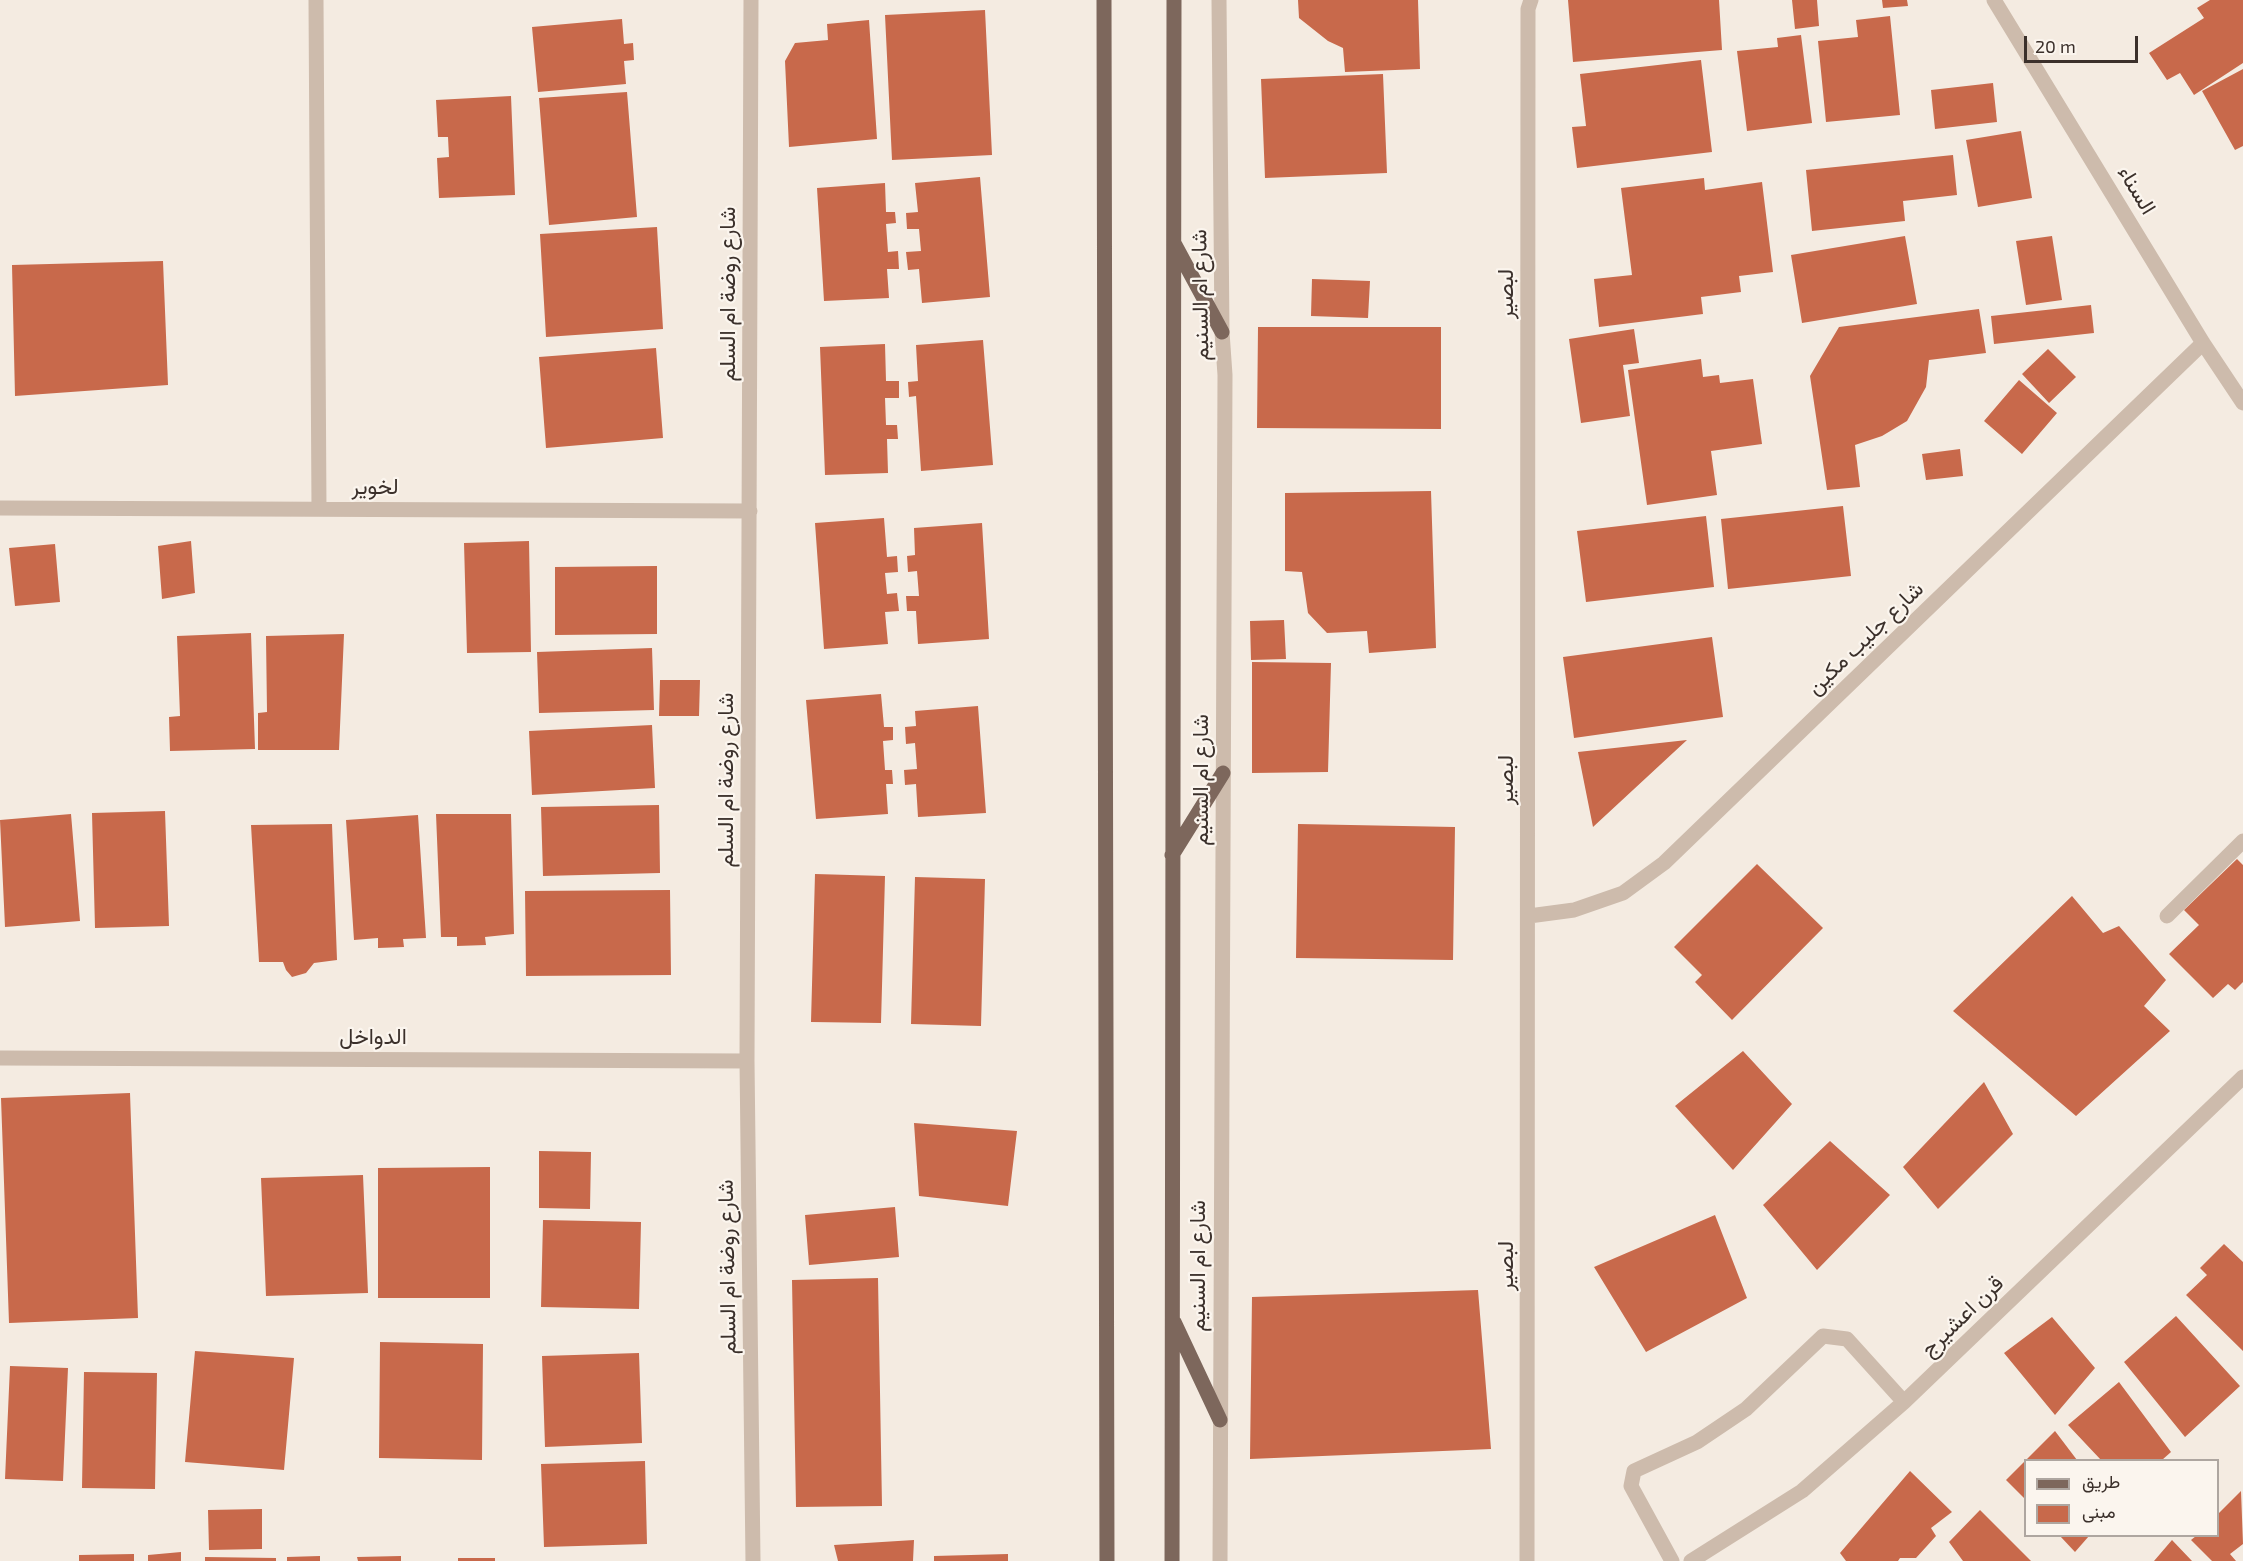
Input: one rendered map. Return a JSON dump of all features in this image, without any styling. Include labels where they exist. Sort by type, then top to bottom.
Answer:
[{"type":"main road","points":[[1104,0],[1107,1561]]},
{"type":"main road","name":"شارع ام السنيم","points":[[1172,1561],[1174,0]]},
{"type":"main road","points":[[1174,242],[1222,332]]},
{"type":"main road","points":[[1172,855],[1223,773]]},
{"type":"main road","points":[[1172,1318],[1220,1420]]},
{"type":"street","points":[[316,0],[319,509]]},
{"type":"street","name":"شارع روضة ام السلم","points":[[751,0],[747,1061],[753,1561]]},
{"type":"street","name":"شارع ام السنيم","points":[[1219,0],[1222,332],[1225,375],[1220,1561]]},
{"type":"street","name":"لبصير","points":[[1527,1561],[1528,9],[1531,0]]},
{"type":"street","name":"السناء","points":[[1994,0],[2203,343],[2243,403]]},
{"type":"street","name":"شارع جليب مكين","points":[[1529,916],[1574,910],[1623,893],[1664,863],[2203,343]]},
{"type":"street","name":"لخوير","points":[[0,508],[750,511]]},
{"type":"street","points":[[2167,916],[2243,841]]},
{"type":"street","name":"الدواخل","points":[[0,1058],[747,1061]]},
{"type":"street","name":"قرن اعشيرج","points":[[1691,1561],[1802,1491],[1904,1402],[2243,1077]]},
{"type":"street","points":[[1672,1561],[1631,1486],[1634,1471],[1697,1442],[1746,1409],[1823,1336],[1847,1339],[1904,1402]]},
{"type":"building","points":[[1298,0],[1418,0],[1420,69],[1345,72],[1343,48],[1328,41],[1299,18]]},
{"type":"building","points":[[1568,0],[1719,0],[1722,50],[1573,62]]},
{"type":"building","points":[[1792,0],[1817,0],[1819,26],[1795,29]]},
{"type":"building","points":[[1882,0],[1907,0],[1908,6],[1883,8]]},
{"type":"building","points":[[2210,0],[2243,0],[2243,63],[2194,95],[2180,73],[2167,80],[2149,53],[2204,18],[2197,8]]},
{"type":"building","points":[[985,10],[992,155],[892,160],[885,15]]},
{"type":"building","points":[[1890,16],[1900,115],[1826,122],[1818,41],[1858,37],[1856,20]]},
{"type":"building","points":[[622,19],[624,44],[633,43],[634,60],[624,61],[626,84],[538,92],[532,27]]},
{"type":"building","points":[[869,20],[877,139],[789,147],[785,61],[795,43],[828,40],[827,24]]},
{"type":"building","points":[[1801,35],[1812,123],[1747,131],[1737,51],[1778,47],[1777,38]]},
{"type":"building","points":[[1701,60],[1712,152],[1577,168],[1572,127],[1586,126],[1580,74]]},
{"type":"building","points":[[2243,69],[2243,146],[2235,150],[2202,91]]},
{"type":"building","points":[[1383,74],[1387,173],[1265,178],[1261,79]]},
{"type":"building","points":[[1993,83],[1997,122],[1935,129],[1931,90]]},
{"type":"building","points":[[627,92],[637,217],[549,225],[539,98]]},
{"type":"building","points":[[511,96],[515,195],[439,198],[437,158],[449,157],[448,137],[438,137],[436,100]]},
{"type":"building","points":[[2021,131],[2032,198],[1978,207],[1966,140]]},
{"type":"building","points":[[1953,155],[1957,195],[1903,201],[1905,221],[1812,231],[1806,170]]},
{"type":"building","points":[[980,177],[990,297],[922,303],[919,269],[908,270],[906,252],[921,251],[919,229],[907,229],[906,213],[918,212],[915,183]]},
{"type":"building","points":[[1704,178],[1705,190],[1762,182],[1773,272],[1739,276],[1741,292],[1701,297],[1703,314],[1599,327],[1594,279],[1632,275],[1621,188]]},
{"type":"building","points":[[885,183],[886,212],[895,212],[896,223],[886,224],[888,252],[898,251],[899,269],[887,269],[889,298],[824,301],[817,188]]},
{"type":"building","points":[[657,227],[663,329],[546,337],[540,234]]},
{"type":"building","points":[[1905,236],[1917,304],[1802,323],[1791,255]]},
{"type":"building","points":[[2052,236],[2062,300],[2026,305],[2016,241]]},
{"type":"building","points":[[163,261],[168,385],[15,396],[12,265]]},
{"type":"building","points":[[1312,279],[1370,281],[1368,318],[1311,316]]},
{"type":"building","points":[[2091,305],[2094,333],[1994,344],[1991,316]]},
{"type":"building","points":[[1979,309],[1986,353],[1929,360],[1926,387],[1907,421],[1882,436],[1855,445],[1860,487],[1827,490],[1810,376],[1839,327]]},
{"type":"building","points":[[1258,327],[1441,327],[1441,429],[1257,428]]},
{"type":"building","points":[[1634,329],[1639,363],[1623,365],[1630,416],[1581,423],[1569,339]]},
{"type":"building","points":[[983,340],[993,465],[921,471],[916,396],[909,397],[908,382],[918,381],[916,345]]},
{"type":"building","points":[[885,344],[886,381],[899,381],[899,398],[885,398],[886,425],[897,425],[898,439],[887,439],[888,473],[825,475],[820,347]]},
{"type":"building","points":[[656,348],[663,438],[546,448],[539,357]]},
{"type":"building","points":[[2048,349],[2076,377],[2049,403],[2022,374]]},
{"type":"building","points":[[1701,359],[1703,377],[1719,375],[1720,383],[1753,379],[1762,444],[1711,451],[1717,495],[1647,505],[1628,370]]},
{"type":"building","points":[[2019,380],[2057,413],[2022,454],[1984,421]]},
{"type":"building","points":[[1960,449],[1963,476],[1926,480],[1922,454]]},
{"type":"building","points":[[1431,491],[1436,648],[1369,653],[1367,631],[1327,633],[1308,613],[1302,572],[1285,571],[1285,493]]},
{"type":"building","points":[[1843,506],[1851,576],[1728,589],[1721,519]]},
{"type":"building","points":[[1706,516],[1714,587],[1586,602],[1577,531]]},
{"type":"building","points":[[884,518],[887,557],[897,556],[898,572],[885,573],[887,594],[897,593],[899,611],[885,612],[888,644],[824,649],[815,523]]},
{"type":"building","points":[[982,523],[989,639],[918,644],[916,611],[907,611],[906,596],[919,596],[917,571],[908,572],[907,556],[915,555],[914,528]]},
{"type":"building","points":[[191,541],[195,593],[162,599],[158,546]]},
{"type":"building","points":[[529,541],[531,652],[467,653],[464,543]]},
{"type":"building","points":[[55,544],[60,602],[15,606],[9,548]]},
{"type":"building","points":[[657,566],[657,634],[555,635],[555,567]]},
{"type":"building","points":[[1284,620],[1286,659],[1251,660],[1250,621]]},
{"type":"building","points":[[251,633],[255,749],[170,751],[169,717],[180,716],[177,636]]},
{"type":"building","points":[[344,634],[339,750],[258,750],[258,713],[267,712],[266,636]]},
{"type":"building","points":[[1712,637],[1723,717],[1574,738],[1563,657]]},
{"type":"building","points":[[652,648],[654,710],[539,713],[537,652]]},
{"type":"building","points":[[1252,662],[1331,663],[1328,772],[1252,773]]},
{"type":"building","points":[[660,680],[700,680],[699,716],[659,716]]},
{"type":"building","points":[[881,694],[884,727],[893,727],[893,740],[883,741],[885,770],[892,770],[893,784],[886,784],[888,814],[816,819],[806,700]]},
{"type":"building","points":[[978,706],[986,813],[918,817],[916,784],[905,785],[904,770],[917,769],[915,743],[906,744],[905,727],[916,726],[915,711]]},
{"type":"building","points":[[652,725],[655,788],[532,795],[529,731]]},
{"type":"building","points":[[1687,740],[1593,827],[1578,752]]},
{"type":"building","points":[[659,805],[660,873],[543,876],[541,807]]},
{"type":"building","points":[[165,811],[169,926],[95,928],[92,813]]},
{"type":"building","points":[[71,814],[80,921],[5,927],[0,820]]},
{"type":"building","points":[[436,814],[511,814],[514,934],[485,937],[486,945],[457,946],[457,937],[441,937]]},
{"type":"building","points":[[418,815],[426,938],[403,939],[404,947],[378,948],[378,938],[354,940],[346,820]]},
{"type":"building","points":[[332,824],[337,960],[314,963],[306,973],[292,977],[283,962],[259,962],[251,825]]},
{"type":"building","points":[[1298,824],[1455,827],[1453,960],[1296,958]]},
{"type":"building","points":[[2237,859],[2243,865],[2243,982],[2235,990],[2228,984],[2213,998],[2169,954],[2199,925],[2184,910]]},
{"type":"building","points":[[1757,864],[1823,928],[1732,1020],[1695,982],[1702,975],[1674,947]]},
{"type":"building","points":[[815,874],[885,876],[881,1023],[811,1022]]},
{"type":"building","points":[[915,877],[985,879],[981,1026],[911,1024]]},
{"type":"building","points":[[670,890],[671,975],[526,976],[525,891]]},
{"type":"building","points":[[2072,896],[2103,933],[2119,926],[2166,980],[2144,1006],[2170,1031],[2076,1116],[1953,1011]]},
{"type":"building","points":[[1743,1051],[1792,1104],[1733,1170],[1675,1106]]},
{"type":"building","points":[[1984,1082],[2013,1134],[1938,1209],[1903,1167]]},
{"type":"building","points":[[130,1093],[138,1318],[9,1323],[1,1098]]},
{"type":"building","points":[[914,1123],[1017,1131],[1008,1206],[919,1196]]},
{"type":"building","points":[[1830,1141],[1890,1195],[1817,1270],[1763,1205]]},
{"type":"building","points":[[539,1151],[591,1152],[590,1209],[539,1208]]},
{"type":"building","points":[[490,1167],[490,1298],[378,1298],[378,1168]]},
{"type":"building","points":[[363,1175],[368,1293],[266,1296],[261,1178]]},
{"type":"building","points":[[895,1207],[899,1257],[809,1265],[805,1215]]},
{"type":"building","points":[[1715,1215],[1747,1298],[1646,1352],[1594,1267]]},
{"type":"building","points":[[543,1220],[641,1222],[639,1309],[541,1307]]},
{"type":"building","points":[[2224,1244],[2243,1262],[2243,1351],[2186,1295],[2207,1275],[2200,1268]]},
{"type":"building","points":[[878,1278],[882,1506],[796,1507],[792,1280]]},
{"type":"building","points":[[1478,1290],[1491,1449],[1250,1459],[1252,1297]]},
{"type":"building","points":[[2176,1316],[2240,1386],[2185,1437],[2124,1362]]},
{"type":"building","points":[[2052,1317],[2095,1368],[2055,1415],[2004,1353]]},
{"type":"building","points":[[380,1342],[483,1344],[482,1460],[379,1458]]},
{"type":"building","points":[[195,1351],[294,1358],[284,1470],[185,1462]]},
{"type":"building","points":[[639,1353],[642,1443],[545,1447],[542,1356]]},
{"type":"building","points":[[10,1366],[68,1368],[63,1481],[5,1479]]},
{"type":"building","points":[[84,1372],[157,1373],[155,1489],[82,1488]]},
{"type":"building","points":[[2119,1382],[2171,1452],[2163,1459],[2100,1459],[2068,1425]]},
{"type":"building","points":[[2055,1431],[2076,1459],[2027,1459]]},
{"type":"building","points":[[645,1461],[647,1544],[544,1547],[541,1464]]},
{"type":"building","points":[[2024,1462],[2024,1498],[2006,1480]]},
{"type":"building","points":[[1910,1471],[1952,1512],[1931,1528],[1936,1536],[1916,1558],[1900,1558],[1898,1561],[1846,1561],[1840,1553]]},
{"type":"building","points":[[2241,1491],[2243,1544],[2230,1554],[2236,1561],[2212,1561],[2191,1540],[2195,1537],[2219,1537],[2219,1513]]},
{"type":"building","points":[[262,1509],[262,1549],[209,1550],[208,1510]]},
{"type":"building","points":[[1980,1510],[2031,1561],[1963,1561],[1949,1542]]},
{"type":"building","points":[[2061,1537],[2088,1537],[2075,1552]]},
{"type":"building","points":[[914,1540],[913,1561],[838,1561],[834,1545]]},
{"type":"building","points":[[2172,1540],[2192,1561],[2154,1561]]},
{"type":"building","points":[[181,1552],[181,1561],[148,1561],[148,1555]]},
{"type":"building","points":[[134,1554],[134,1561],[79,1561],[79,1555]]},
{"type":"building","points":[[1008,1554],[1008,1561],[934,1561],[934,1556]]},
{"type":"building","points":[[320,1556],[320,1561],[287,1561],[287,1557]]},
{"type":"building","points":[[401,1556],[401,1561],[358,1561],[357,1557]]},
{"type":"building","points":[[205,1557],[276,1558],[276,1561],[205,1561]]},
{"type":"building","points":[[458,1558],[495,1558],[495,1561],[458,1561]]}]
